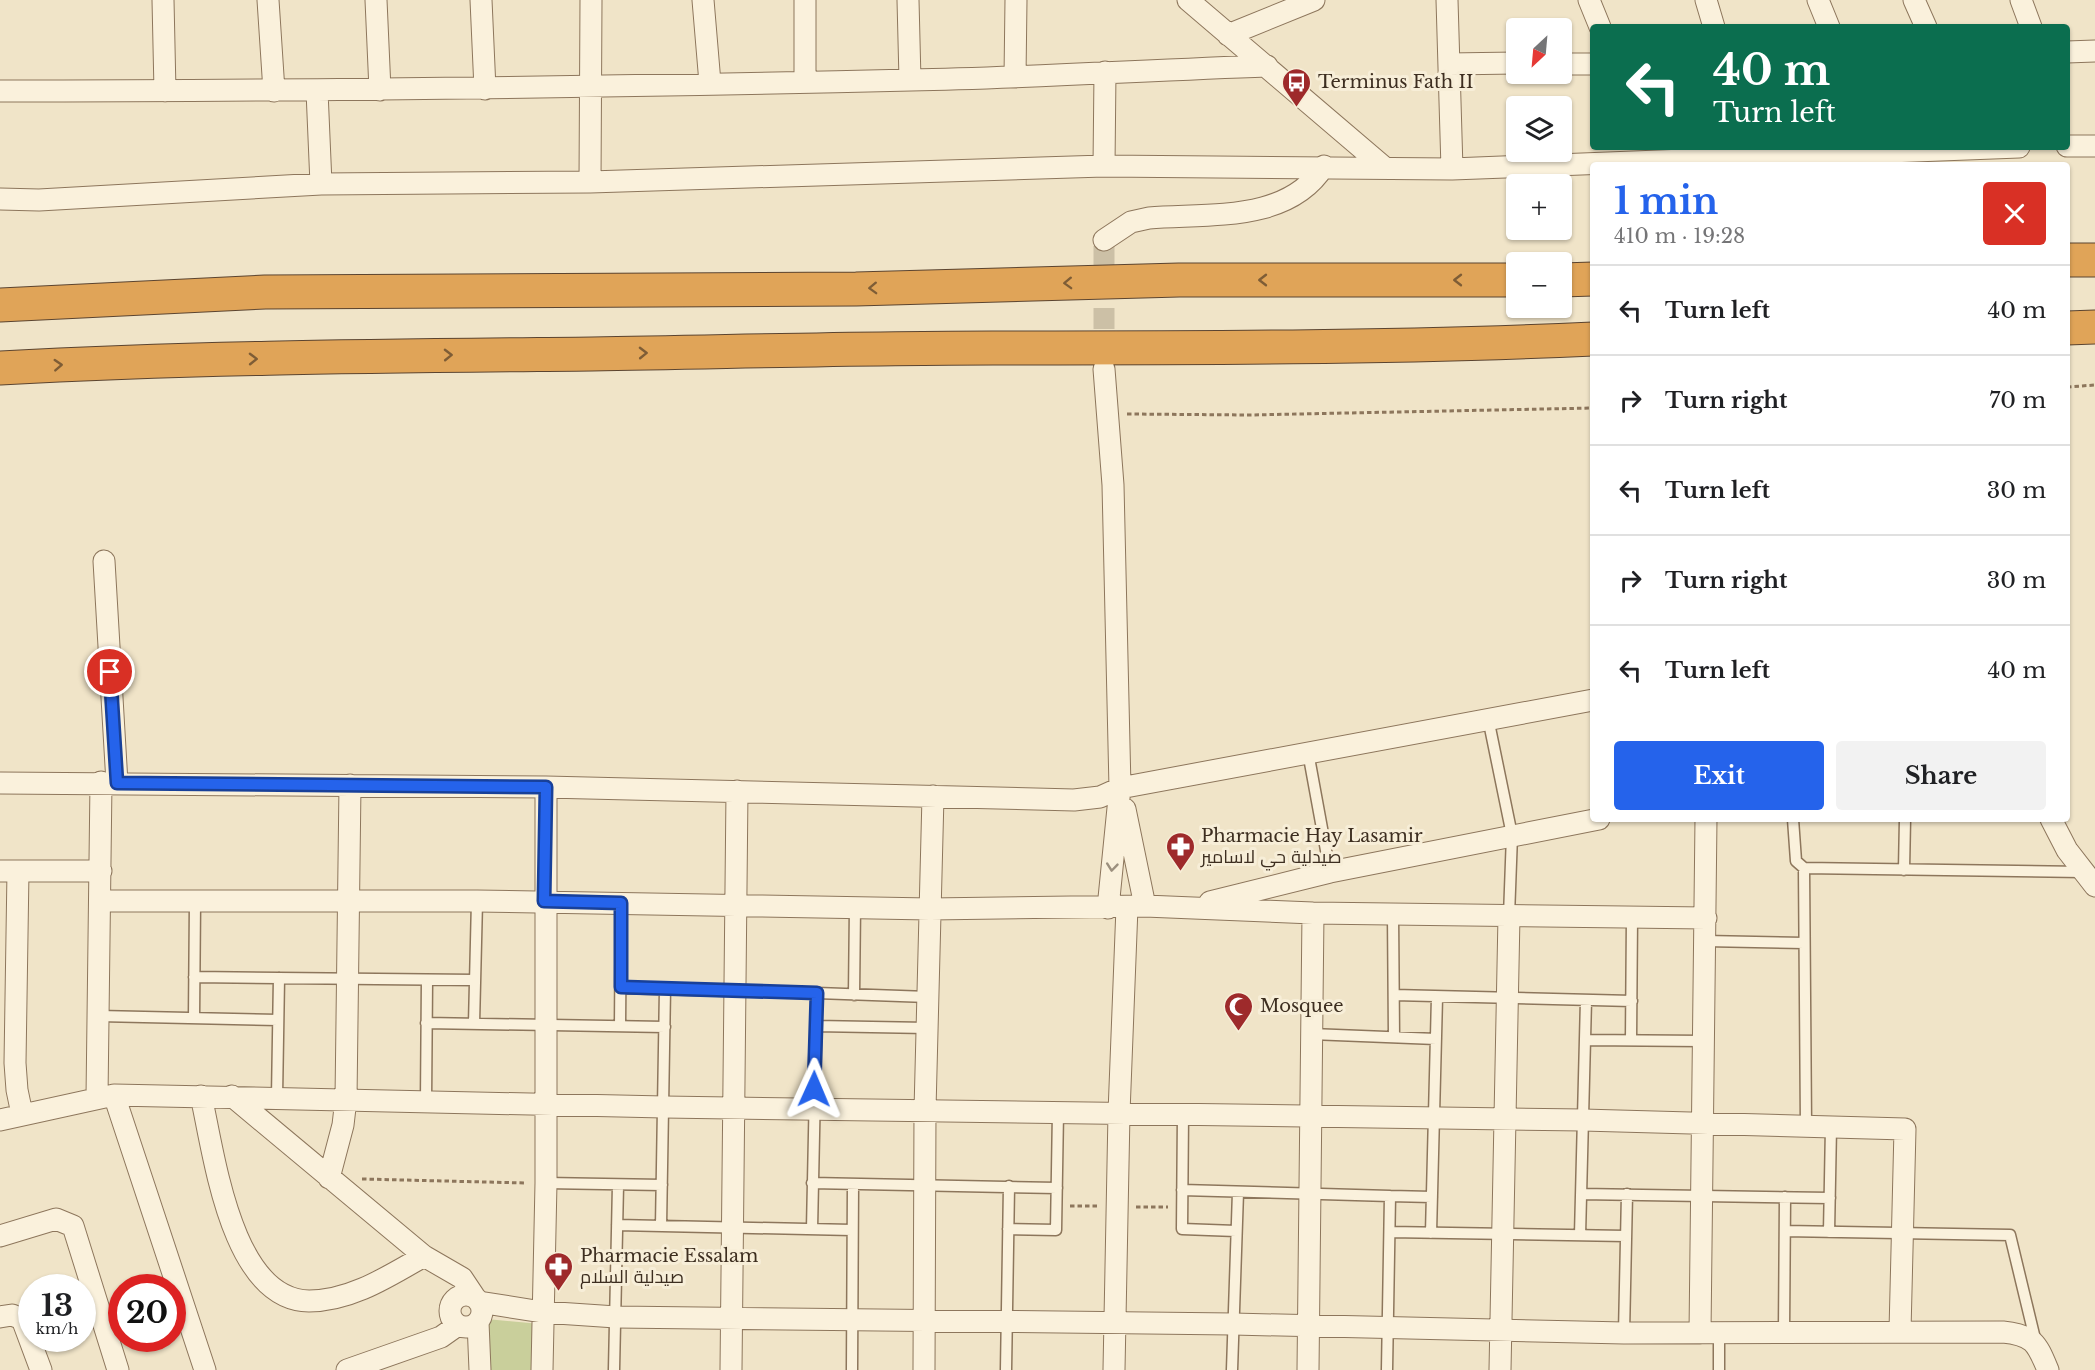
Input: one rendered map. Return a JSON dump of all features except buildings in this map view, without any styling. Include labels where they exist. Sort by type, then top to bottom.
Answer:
[{"type":"highway","points":[[2070,260],[2095,260]]},
{"type":"highway","points":[[1572,280],[1590,279]]},
{"type":"highway","points":[[0,305],[265,291],[844,289],[1179,280],[1506,280]]},
{"type":"highway","points":[[2070,328],[2095,327]]},
{"type":"highway","points":[[0,368],[118,362],[389,356],[989,348],[1264,349],[1451,346],[1590,339]]},
{"type":"street","points":[[163,0],[165,91]]},
{"type":"street","points":[[268,0],[274,91]]},
{"type":"street","points":[[376,0],[380,90]]},
{"type":"street","points":[[482,0],[485,89]]},
{"type":"street","points":[[591,0],[591,182]]},
{"type":"street","points":[[703,0],[710,83]]},
{"type":"street","points":[[805,0],[805,81]]},
{"type":"street","points":[[908,0],[910,80]]},
{"type":"street","points":[[1015,77],[1016,0]]},
{"type":"street","points":[[1188,0],[1385,168]]},
{"type":"street","points":[[1447,0],[1452,169]]},
{"type":"street","points":[[1589,0],[1599,24]]},
{"type":"street","points":[[1706,0],[1713,24]]},
{"type":"street","points":[[1818,0],[1828,24]]},
{"type":"street","points":[[1914,0],[1925,24]]},
{"type":"street","points":[[2021,0],[2030,24]]},
{"type":"street","points":[[1228,35],[1302,2]]},
{"type":"street","points":[[2070,52],[2095,51]]},
{"type":"street","points":[[1449,64],[1506,63]]},
{"type":"street","points":[[1572,64],[1590,64]]},
{"type":"street","points":[[0,91],[317,92],[590,88],[710,83],[1015,77],[1267,66]]},
{"type":"street","points":[[1104,166],[1105,72]]},
{"type":"street","points":[[317,92],[321,184]]},
{"type":"street","points":[[2070,146],[2095,146]]},
{"type":"street","points":[[0,199],[39,200],[321,184],[591,182],[1104,166],[1324,166],[1452,169],[1814,150]]},
{"type":"street","points":[[1104,240],[1131,222],[1149,218],[1266,209],[1302,192],[1315,180],[1324,166]]},
{"type":"street","points":[[1104,369],[1113,485],[1120,788],[1127,907],[1119,1113],[1114,1370]]},
{"type":"street","points":[[104,561],[109,783],[100,871],[99,1016],[105,1096],[205,1370]]},
{"type":"street","points":[[0,783],[546,787],[1074,800],[1100,797],[1120,788],[1590,701]]},
{"type":"street","points":[[329,1178],[343,1125],[346,1099],[350,785]]},
{"type":"street","points":[[542,1370],[532,1311],[546,1183],[544,901],[546,787]]},
{"type":"street","points":[[1120,788],[1127,907]]},
{"type":"street","points":[[731,1370],[734,904],[737,791]]},
{"type":"street","points":[[924,1370],[925,1110],[933,796]]},
{"type":"street","points":[[1189,907],[1330,872],[1590,821]]},
{"type":"street","points":[[1706,822],[1702,1195],[1709,1333]]},
{"type":"street","points":[[2053,822],[2067,850],[2089,879]]},
{"type":"street","points":[[22,1114],[7,1030],[9,871],[100,871]]},
{"type":"street","points":[[101,901],[477,900],[930,909],[1189,907],[1313,913],[1706,918]]},
{"type":"street","points":[[1308,1370],[1313,913]]},
{"type":"street","points":[[1500,1370],[1509,916]]},
{"type":"street","points":[[0,1120],[105,1096],[232,1096],[664,1107],[1703,1122],[1905,1129],[1900,1332]]},
{"type":"street","points":[[201,1096],[222,1188],[238,1236],[248,1259],[270,1287],[294,1299],[324,1299],[371,1286],[428,1258]]},
{"type":"street","points":[[232,1096],[428,1258],[462,1278],[472,1315],[480,1370]]},
{"type":"street","points":[[0,1236],[56,1219],[72,1226],[118,1370]]},
{"type":"street","points":[[428,1258],[453,1302],[450,1312],[472,1315],[532,1311],[616,1317],[1309,1325],[1624,1333],[2004,1332],[2017,1334],[2036,1343],[2048,1370]]},
{"type":"street","points":[[0,1317],[12,1315],[22,1319],[41,1370]]},
{"type":"street","points":[[347,1370],[441,1337],[472,1315]]},
{"type":"street","points":[[472,1315],[474,1370]]},
{"type":"lane","points":[[1488,718],[1512,835],[1509,916]]},
{"type":"lane","points":[[1308,752],[1330,872]]},
{"type":"lane","points":[[1793,822],[1796,861],[1804,868],[1904,870],[2089,879]]},
{"type":"lane","points":[[1904,870],[1905,822]]},
{"type":"lane","points":[[1804,868],[1806,1126]]},
{"type":"lane","points":[[474,1024],[477,900]]},
{"type":"lane","points":[[194,1018],[195,902]]},
{"type":"lane","points":[[620,1026],[621,903]]},
{"type":"lane","points":[[854,994],[855,907]]},
{"type":"lane","points":[[1393,914],[1394,1037]]},
{"type":"lane","points":[[1631,1040],[1632,917]]},
{"type":"lane","points":[[1705,941],[1804,942]]},
{"type":"lane","points":[[194,977],[475,980]]},
{"type":"lane","points":[[277,1097],[279,978]]},
{"type":"lane","points":[[426,1101],[427,980]]},
{"type":"lane","points":[[621,987],[928,997]]},
{"type":"lane","points":[[661,1226],[665,989]]},
{"type":"lane","points":[[812,1229],[817,993]]},
{"type":"lane","points":[[1394,995],[1632,1001]]},
{"type":"lane","points":[[1431,1233],[1437,997]]},
{"type":"lane","points":[[1580,1235],[1586,1000]]},
{"type":"lane","points":[[99,1016],[278,1020]]},
{"type":"lane","points":[[426,1023],[665,1027]]},
{"type":"lane","points":[[816,1026],[927,1028]]},
{"type":"lane","points":[[1311,1034],[1436,1039]]},
{"type":"lane","points":[[1585,1040],[1704,1041]]},
{"type":"lane","points":[[1008,1229],[1056,1230],[1058,1112]]},
{"type":"lane","points":[[1183,1114],[1182,1229],[1236,1231]]},
{"type":"lane","points":[[1829,1232],[1831,1127]]},
{"type":"lane","points":[[546,1183],[662,1185]]},
{"type":"lane","points":[[812,1183],[1057,1188]]},
{"type":"lane","points":[[852,1370],[853,1184]]},
{"type":"lane","points":[[614,1370],[618,1185]]},
{"type":"lane","points":[[1006,1370],[1009,1186]]},
{"type":"lane","points":[[1182,1190],[1432,1197]]},
{"type":"lane","points":[[1232,1370],[1238,1192]]},
{"type":"lane","points":[[1581,1194],[1830,1198]]},
{"type":"lane","points":[[1624,1333],[1627,1194]]},
{"type":"lane","points":[[1387,1370],[1390,1196]]},
{"type":"lane","points":[[1784,1332],[1785,1197]]},
{"type":"lane","points":[[617,1225],[852,1230]]},
{"type":"lane","points":[[1785,1231],[2010,1235],[2036,1343]]},
{"type":"lane","points":[[1390,1232],[1626,1236]]},
{"type":"lane","points":[[1709,1333],[1719,1370]]},
{"type":"path","points":[[2070,387],[2095,385]]},
{"type":"path","points":[[1108,414],[1248,415],[1590,408]]},
{"type":"path","points":[[329,1178],[546,1183]]},
{"type":"green space","points":[[476,1318],[540,1324],[539,1370],[480,1370]]},
{"type":"tunnel","points":[[1104,240],[1104,360]]},
{"type":"place","name":"Terminus Fath II","points":[[1297,108]]},
{"type":"place","name":"Pharmacie Hay Lasamir صيدلية حي لاسامير","points":[[1180,872]]},
{"type":"place","name":"Mosquee","points":[[1239,1032]]},
{"type":"place","name":"Pharmacie Essalam صيدلية السلام","points":[[559,1292]]},
{"type":"route","points":[[110,672],[117,783],[546,787],[544,901],[621,903],[621,987],[817,993],[814,1089]]}]
